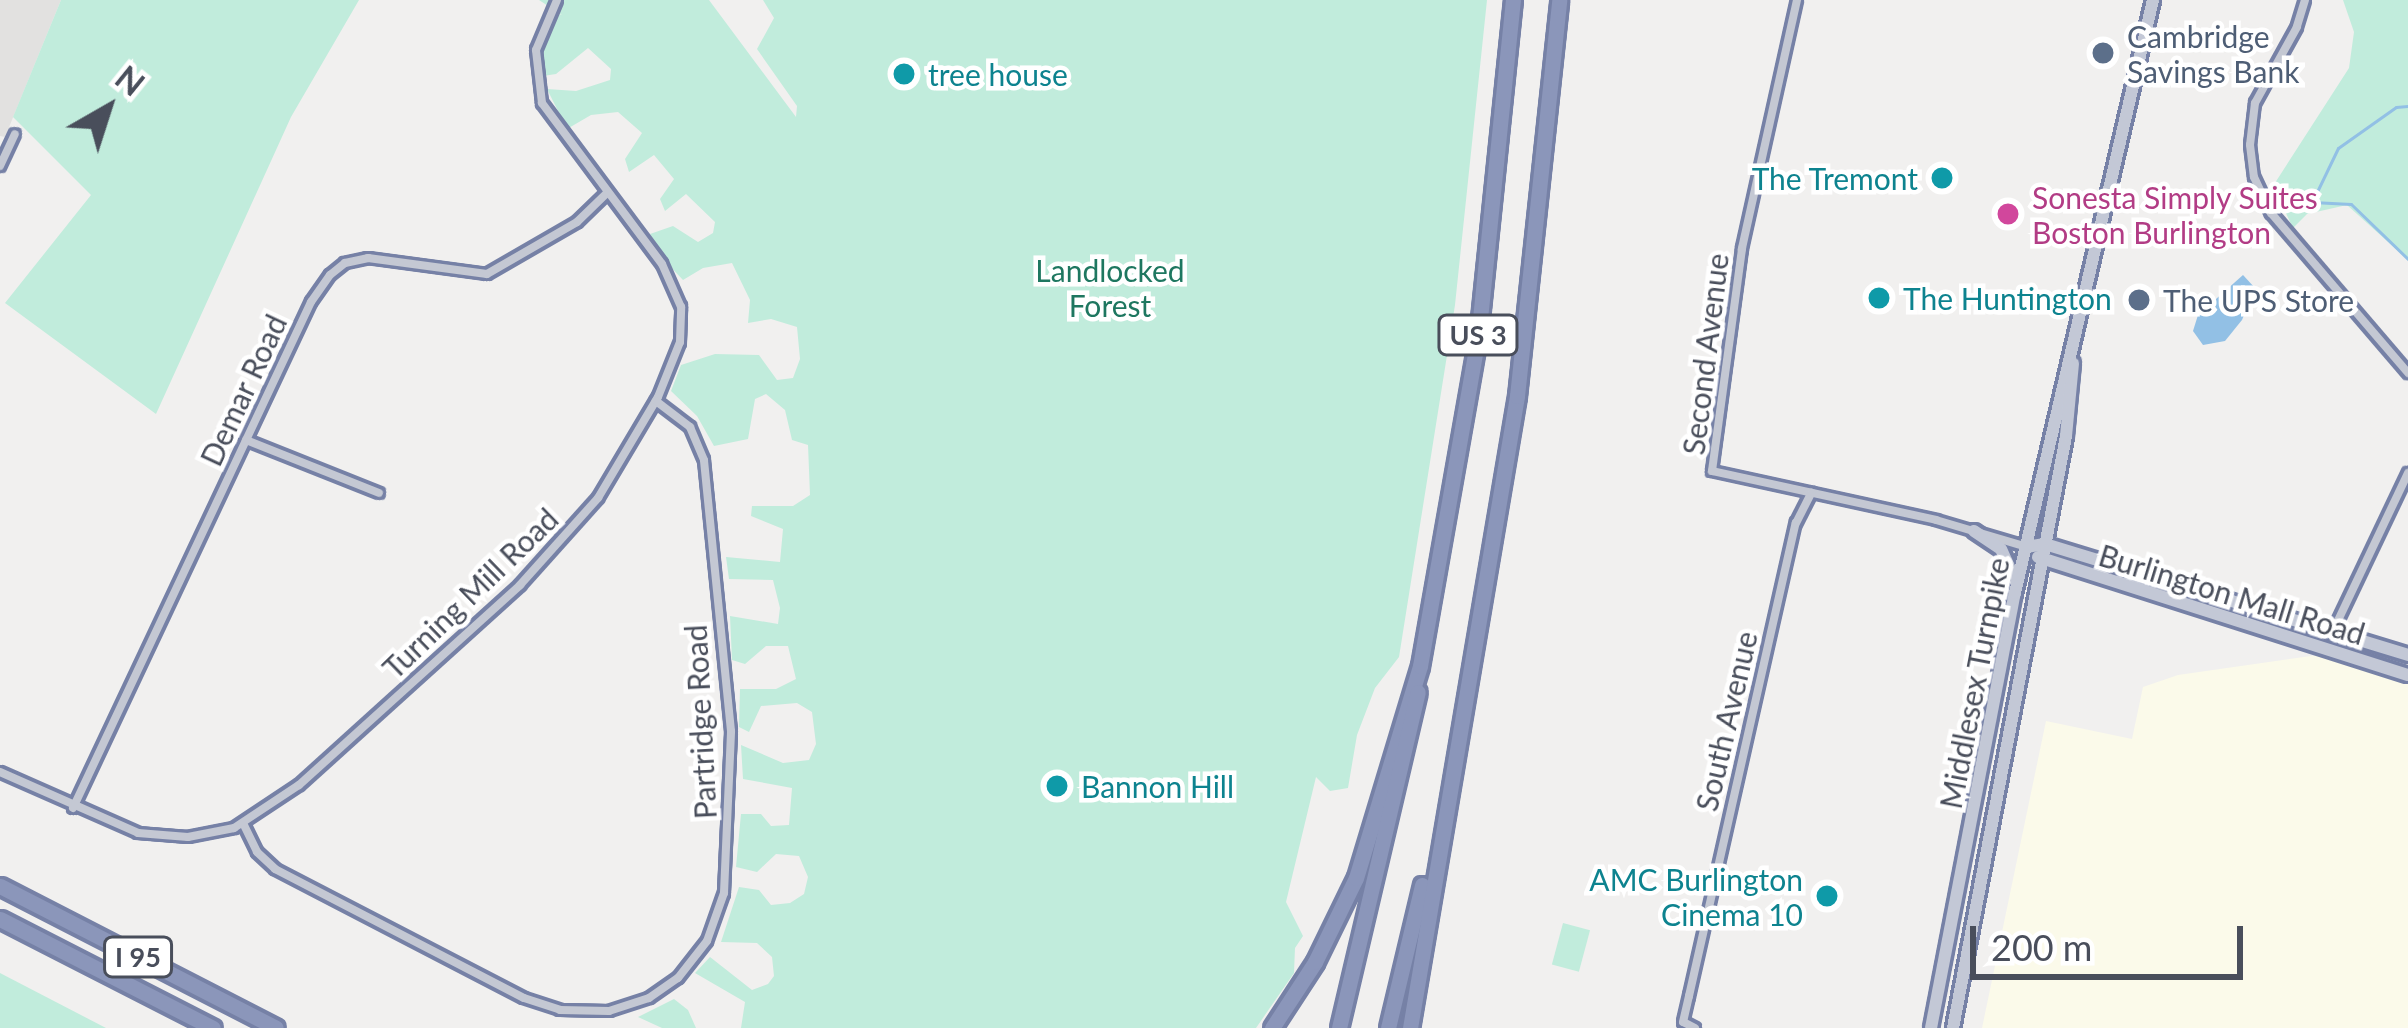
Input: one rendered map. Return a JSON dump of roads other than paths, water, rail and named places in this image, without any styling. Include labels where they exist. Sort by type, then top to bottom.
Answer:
[{"type":"highway","name":"US 3","points":[[1340,1028],[1412,732],[1478,338],[1513,0]]},
{"type":"highway","name":"US 3","points":[[1410,1028],[1526,329],[1559,0]]},
{"type":"highway","points":[[1272,1028],[1315,962],[1355,878],[1420,666]]},
{"type":"highway","points":[[1388,1028],[1466,692]]},
{"type":"highway","name":"I 95","points":[[0,886],[276,1028]]},
{"type":"highway","name":"I 95","points":[[0,919],[213,1028]]},
{"type":"main road","name":"Middlesex Turnpike","points":[[1931,1028],[2015,593],[2153,0]]},
{"type":"main road","name":"Middlesex Turnpike","points":[[1953,1028],[2070,410],[2073,350]]},
{"type":"main road","points":[[1973,531],[2008,558],[2015,593]]},
{"type":"main road","points":[[2026,547],[2045,544]]},
{"type":"main road","name":"Burlington Mall Road","points":[[2045,544],[2408,655]]},
{"type":"main road","points":[[2026,547],[2042,560]]},
{"type":"main road","name":"Burlington Mall Road","points":[[2042,560],[2408,675]]},
{"type":"main road","points":[[2326,648],[2333,631]]},
{"type":"street","name":"Turning Mill Road","points":[[0,772],[120,828],[171,838],[204,836],[243,824],[298,784],[552,555],[622,465],[680,342],[681,307],[662,265],[547,113],[538,90],[536,50],[557,0]]},
{"type":"street","name":"Second Avenue","points":[[1797,0],[1742,249],[1712,471],[2026,547]]},
{"type":"street","points":[[2305,0],[2292,36],[2255,103],[2250,145],[2254,177],[2270,213],[2408,374]]},
{"type":"street","points":[[0,166],[15,134]]},
{"type":"street","name":"Demar Road","points":[[74,808],[311,302],[337,268],[368,258],[488,274],[577,222],[606,194]]},
{"type":"street","name":"Partridge Road","points":[[243,824],[253,846],[275,868],[540,1004],[609,1011],[649,998],[678,978],[707,941],[724,893],[731,730],[704,460],[691,428],[656,401]]},
{"type":"street","points":[[246,440],[379,493]]},
{"type":"street","points":[[2333,631],[2408,473]]},
{"type":"street","name":"South Avenue","points":[[1695,1028],[1683,1022],[1688,996],[1796,524],[1812,492]]},
{"type":"water","points":[[2243,275],[2255,288],[2242,320],[2225,341],[2203,345],[2193,331],[2198,315]]},
{"type":"waterway","points":[[2408,106],[2396,107],[2338,148],[2312,202],[2351,204],[2408,259]]},
{"type":"place","name":"Cambridge Savings Bank","points":[[2103,53]]},
{"type":"place","name":"tree house","points":[[904,74]]},
{"type":"place","name":"The Tremont","points":[[1942,178]]},
{"type":"place","name":"Sonesta Simply Suites Boston Burlington","points":[[2008,214]]},
{"type":"place","name":"The Huntington","points":[[1879,298]]},
{"type":"place","name":"The UPS Store","points":[[2139,300]]},
{"type":"place","name":"Bannon Hill","points":[[1057,786]]},
{"type":"place","name":"AMC Burlington Cinema 10","points":[[1827,896]]},
{"type":"park label","name":"Landlocked Forest","points":[[1110,287]]}]
